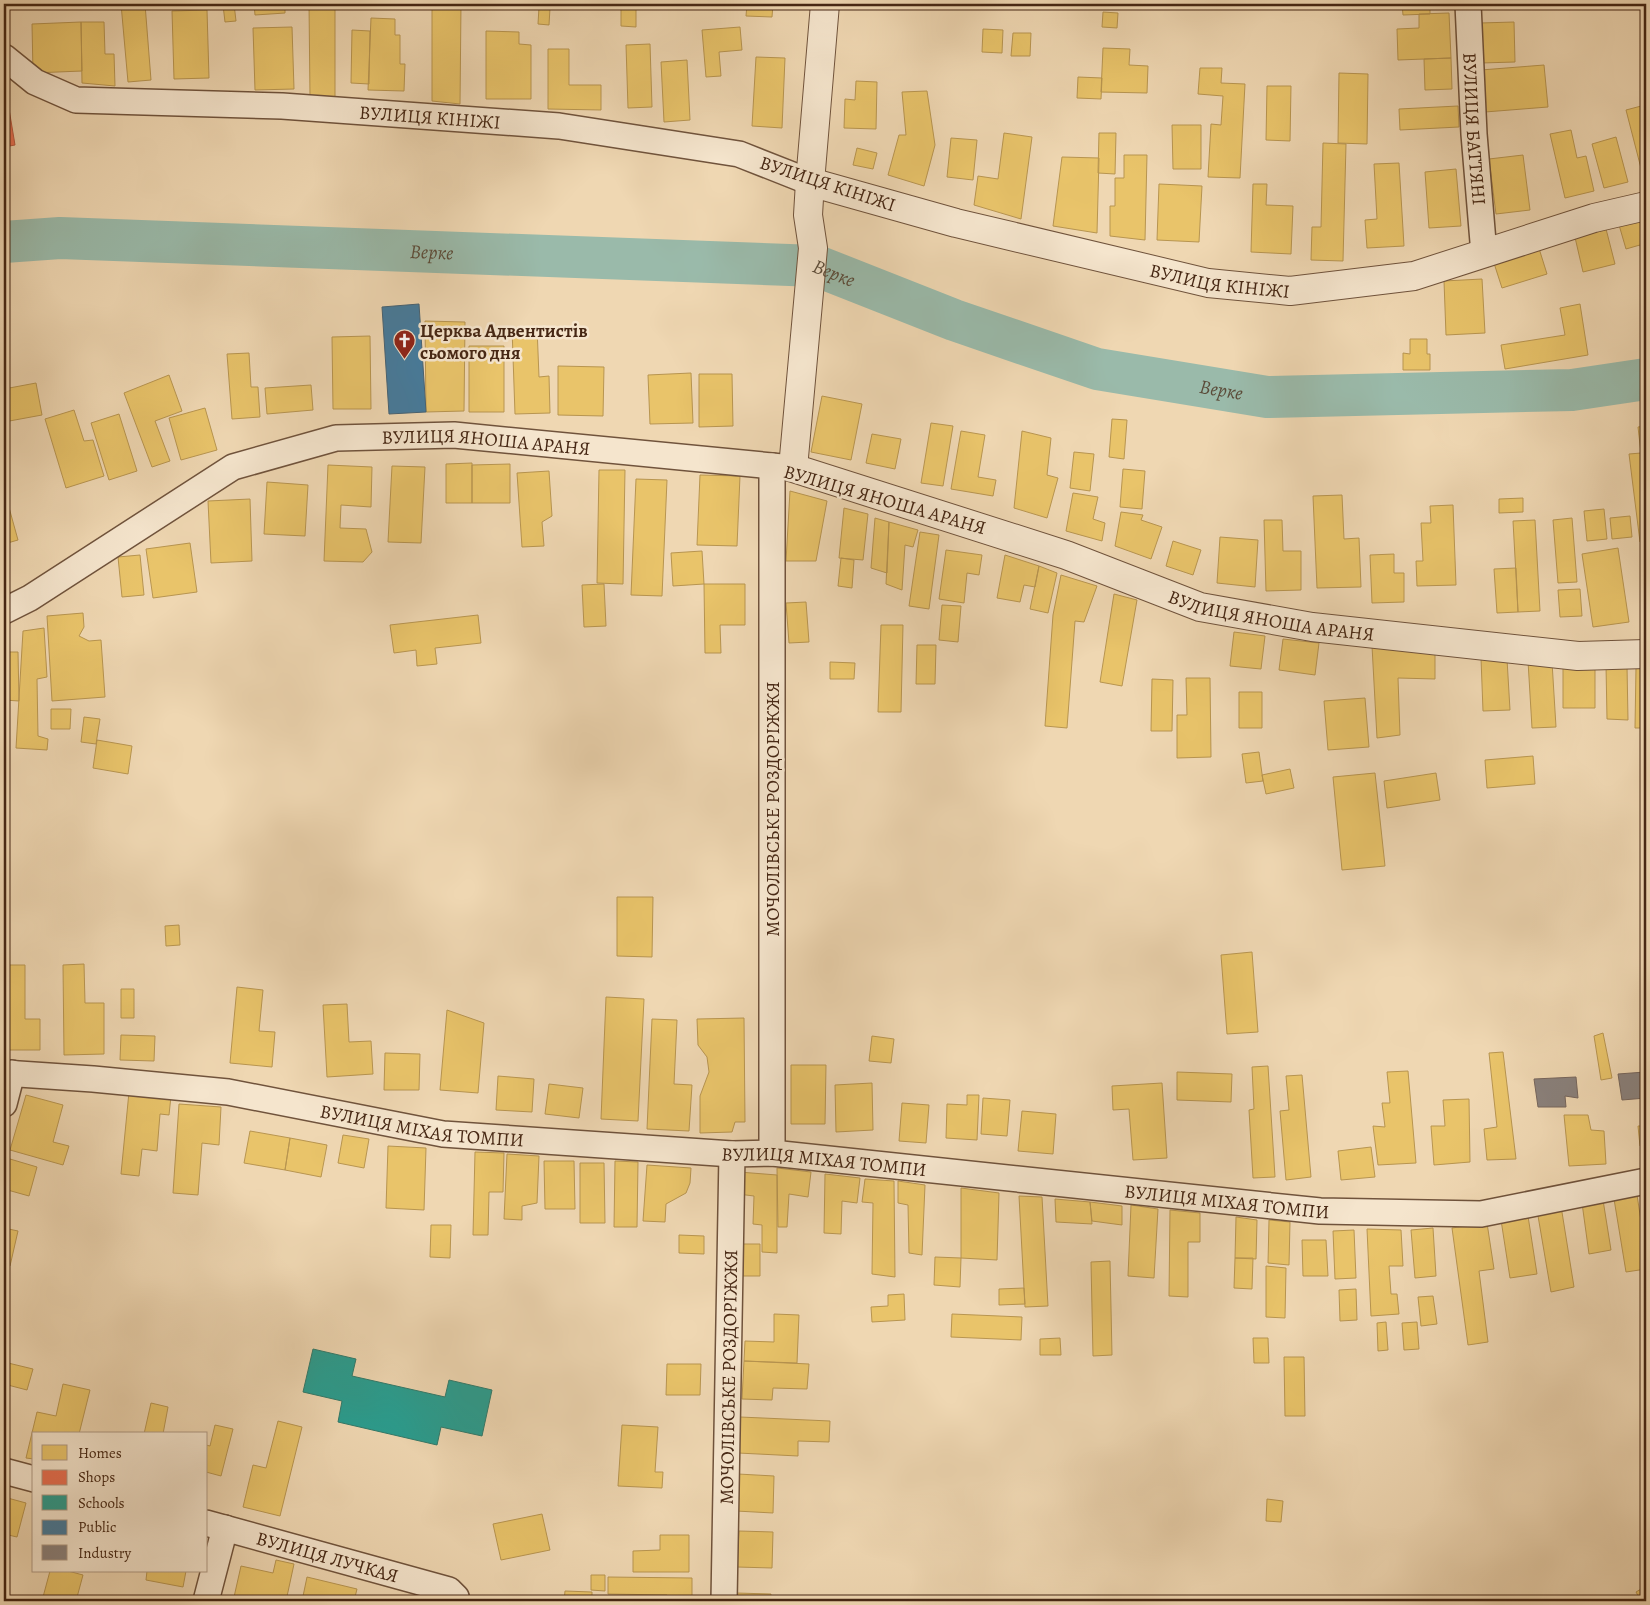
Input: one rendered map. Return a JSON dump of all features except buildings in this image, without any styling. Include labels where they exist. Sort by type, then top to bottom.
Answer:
[{"type":"street","points":[[783,467],[813,248],[808,215],[826,4]]},
{"type":"street","name":"ВУЛИЦЯ БАТТЯНІ","points":[[1468,4],[1474,134],[1484,254]]},
{"type":"street","name":"ВУЛИЦЯ КІНІЖІ","points":[[4,57],[34,82],[76,100],[282,106],[559,126],[739,154],[810,182],[956,223],[1208,283],[1290,291],[1414,276],[1594,218],[1646,206]]},
{"type":"street","name":"ВУЛИЦЯ ЯНОША АРАНЯ","points":[[4,611],[30,598],[233,467],[336,438],[454,435],[783,467],[940,513],[1066,555],[1200,607],[1312,627],[1568,655],[1646,654]]},
{"type":"street","name":"МОЧОЛІВСЬКЕ РОЗДОРІЖЖЯ","points":[[772,1153],[783,467]]},
{"type":"street","points":[[4,1104],[8,1073]]},
{"type":"street","name":"ВУЛИЦЯ МІХАЯ ТОМПИ","points":[[8,1073],[228,1092],[443,1134],[732,1154],[772,1153],[1320,1211],[1481,1214],[1646,1181]]},
{"type":"street","name":"МОЧОЛІВСЬКЕ РОЗДОРІЖЖЯ","points":[[724,1601],[732,1154]]},
{"type":"street","points":[[4,1471],[32,1478]]},
{"type":"street","points":[[206,1601],[216,1526]]},
{"type":"street","name":"ВУЛИЦЯ ЛУЧКАЯ","points":[[216,1526],[452,1596]]},
{"type":"waterway","name":"Верке","points":[[4,242],[60,238],[817,266],[954,320],[1097,369],[1267,397],[1572,390],[1646,379]]},
{"type":"place","name":"Церква Адвентистів сьомого дня","points":[[404,360]]}]
